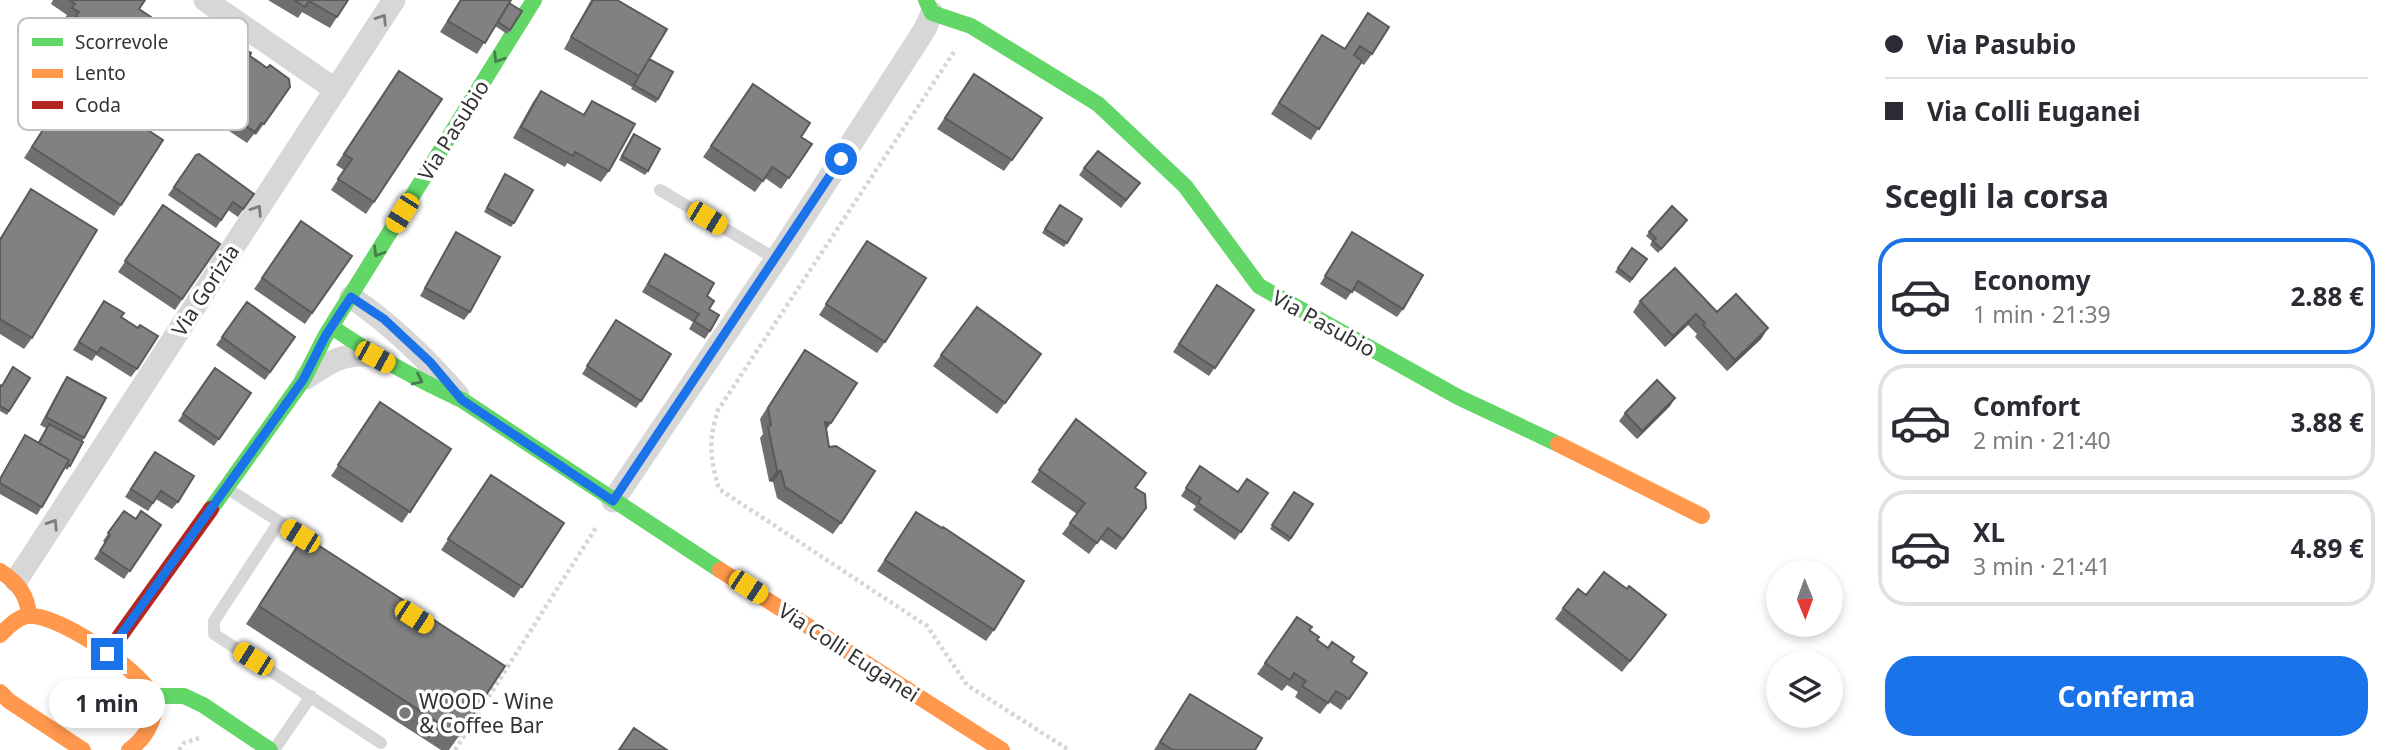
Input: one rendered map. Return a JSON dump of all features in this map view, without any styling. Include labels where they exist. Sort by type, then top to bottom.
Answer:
[{"type":"street","points":[[205,0],[231,18]]},
{"type":"street","name":"Via Gorizia","points":[[5,575],[336,90],[394,0]]},
{"type":"street","name":"Via Pasubio","points":[[351,297],[534,0]]},
{"type":"street","name":"Via Pasubio","points":[[613,501],[776,259],[925,29],[929,6],[971,26],[1098,104],[1185,186],[1259,286],[1458,397],[1584,456],[1702,516]]},
{"type":"street","points":[[248,30],[336,90]]},
{"type":"street","points":[[351,297],[384,319],[430,362],[462,400]]},
{"type":"street","name":"Via Colli Euganei","points":[[107,654],[303,380],[351,297]]},
{"type":"street","name":"Via Colli Euganei","points":[[332,327],[375,357],[462,400],[613,501],[1002,750]]},
{"type":"street","name":"Via Colli Euganei","points":[[303,380],[330,361],[345,356],[358,354],[375,357]]},
{"type":"street","points":[[5,575],[26,595],[29,616]]},
{"type":"street","points":[[0,635],[15,620],[29,616],[46,618],[64,625],[133,673],[153,696],[154,711],[144,737],[129,750]]},
{"type":"street","points":[[0,692],[9,701],[83,750]]},
{"type":"street","points":[[153,696],[184,696],[203,705],[272,750]]},
{"type":"lane","points":[[660,190],[776,259]]},
{"type":"lane","points":[[225,488],[326,552]]},
{"type":"lane","points":[[279,522],[214,621],[214,634],[381,743]]},
{"type":"lane","points":[[272,750],[311,696]]},
{"type":"path","points":[[954,52],[718,410],[711,432],[710,459],[719,489],[927,626],[967,685],[1069,750]]},
{"type":"path","points":[[455,750],[613,501]]},
{"type":"path","points":[[179,750],[184,743],[196,738],[210,738]]},
{"type":"building","points":[[69,0],[145,0],[139,9],[151,17],[79,18],[76,16],[79,12],[72,8],[75,4]]},
{"type":"building","points":[[294,0],[348,0],[337,17],[309,1],[305,7]]},
{"type":"building","points":[[461,0],[511,0],[485,43],[448,21]]},
{"type":"building","points":[[593,0],[617,0],[667,29],[639,76],[571,37]]},
{"type":"building","points":[[509,3],[522,11],[510,30],[498,22]]},
{"type":"building","points":[[1368,13],[1389,27],[1372,54],[1360,46],[1354,55],[1362,61],[1319,129],[1279,103],[1322,35],[1345,49]]},
{"type":"building","points":[[248,51],[250,56],[267,68],[270,65],[289,79],[290,87],[264,124],[261,123],[255,132],[248,127]]},
{"type":"building","points":[[649,59],[673,72],[658,99],[634,85]]},
{"type":"building","points":[[399,71],[442,99],[374,202],[338,179],[352,159],[344,154]]},
{"type":"building","points":[[974,74],[1042,118],[1012,160],[945,118]]},
{"type":"building","points":[[753,84],[810,123],[801,137],[812,144],[789,178],[772,167],[763,181],[711,146]]},
{"type":"building","points":[[541,91],[584,115],[592,101],[635,124],[609,171],[575,152],[573,156],[521,127]]},
{"type":"building","points":[[43,130],[148,130],[163,140],[121,205],[32,147]]},
{"type":"building","points":[[634,134],[660,149],[648,171],[622,156]]},
{"type":"building","points":[[1098,151],[1140,183],[1126,200],[1084,168]]},
{"type":"building","points":[[199,154],[254,194],[243,209],[233,202],[221,220],[174,187]]},
{"type":"building","points":[[505,174],[533,190],[514,223],[487,208]]},
{"type":"building","points":[[31,189],[97,230],[32,338],[0,319],[0,240]]},
{"type":"building","points":[[163,205],[220,244],[182,299],[125,261]]},
{"type":"building","points":[[1060,205],[1082,219],[1067,243],[1045,229]]},
{"type":"building","points":[[1672,206],[1687,220],[1661,249],[1653,241],[1656,238],[1649,232]]},
{"type":"building","points":[[301,221],[352,256],[312,313],[262,278]]},
{"type":"building","points":[[456,232],[500,257],[470,312],[425,288]]},
{"type":"building","points":[[1352,232],[1423,275],[1403,309],[1358,281],[1352,292],[1325,276]]},
{"type":"building","points":[[867,241],[926,278],[885,342],[826,304]]},
{"type":"building","points":[[1632,248],[1647,259],[1632,279],[1618,268]]},
{"type":"building","points":[[665,254],[714,283],[707,296],[714,301],[709,309],[719,315],[710,331],[694,321],[699,314],[648,284]]},
{"type":"building","points":[[1675,268],[1717,312],[1736,294],[1768,328],[1735,360],[1696,314],[1673,336],[1640,301]]},
{"type":"building","points":[[1217,285],[1254,310],[1215,368],[1179,344]]},
{"type":"building","points":[[104,301],[124,313],[121,317],[158,336],[137,369],[101,347],[97,353],[79,342]]},
{"type":"building","points":[[247,302],[295,337],[270,372],[222,337]]},
{"type":"building","points":[[977,307],[1041,354],[1005,403],[941,355]]},
{"type":"building","points":[[616,320],[671,354],[641,401],[587,366]]},
{"type":"building","points":[[805,350],[857,383],[831,423],[825,422],[829,447],[836,446],[875,471],[841,523],[785,487],[781,471],[777,470],[768,427],[771,425],[768,408]]},
{"type":"building","points":[[13,367],[30,378],[9,411],[0,406],[0,385],[2,386]]},
{"type":"building","points":[[215,368],[251,393],[219,439],[183,414]]},
{"type":"building","points":[[67,377],[106,398],[84,438],[46,417]]},
{"type":"building","points":[[1657,380],[1675,398],[1642,431],[1625,413]]},
{"type":"building","points":[[380,402],[451,449],[410,512],[338,465]]},
{"type":"building","points":[[1076,419],[1146,473],[1135,488],[1145,494],[1146,508],[1123,539],[1108,528],[1097,543],[1070,523],[1085,503],[1039,470]]},
{"type":"building","points":[[49,424],[83,442],[70,466],[67,464],[69,460],[39,443]]},
{"type":"building","points":[[25,435],[69,460],[42,507],[0,483]]},
{"type":"building","points":[[155,452],[194,476],[178,502],[161,491],[153,503],[131,489]]},
{"type":"building","points":[[1200,466],[1238,492],[1247,479],[1268,493],[1241,532],[1198,503],[1201,498],[1186,488]]},
{"type":"building","points":[[491,475],[564,523],[522,587],[448,539]]},
{"type":"building","points":[[1294,492],[1313,504],[1291,538],[1272,525]]},
{"type":"building","points":[[124,511],[136,519],[141,511],[161,525],[130,571],[100,551],[110,535],[108,533]]},
{"type":"building","points":[[916,512],[1024,581],[994,630],[885,560]]},
{"type":"building","points":[[304,536],[505,666],[459,736],[259,606]]},
{"type":"building","points":[[1604,572],[1627,589],[1629,586],[1666,615],[1630,661],[1563,608],[1578,589],[1586,595]]},
{"type":"building","points":[[1297,617],[1312,627],[1309,630],[1319,637],[1317,640],[1328,648],[1332,642],[1354,657],[1351,662],[1367,673],[1349,699],[1336,691],[1328,703],[1302,686],[1306,681],[1294,673],[1290,680],[1265,663]]},
{"type":"building","points":[[1190,694],[1262,738],[1255,750],[1173,750],[1160,742]]},
{"type":"building","points":[[634,728],[667,750],[619,750]]},
{"type":"traffic: fast","points":[[211,509],[303,380],[326,335],[534,0]]},
{"type":"traffic: fast","points":[[926,0],[932,13],[971,26],[1098,104],[1185,186],[1259,286],[1458,397],[1558,444]]},
{"type":"traffic: fast","points":[[332,327],[428,384],[462,400],[720,570]]},
{"type":"traffic: fast","points":[[153,696],[184,696],[203,705],[270,750]]},
{"type":"traffic: slow","points":[[1558,444],[1702,516]]},
{"type":"traffic: slow","points":[[720,570],[1002,750]]},
{"type":"traffic: slow","points":[[0,571],[20,590],[29,616]]},
{"type":"traffic: slow","points":[[0,635],[22,617],[39,617],[75,632],[114,657],[130,671],[151,694],[154,710],[146,733],[129,750]]},
{"type":"traffic: slow","points":[[0,692],[9,701],[83,750]]},
{"type":"traffic: jam","points":[[107,654],[211,509]]},
{"type":"place","name":"WOOD - Wine & Coffee Bar","points":[[405,713]]},
{"type":"route","points":[[107,654],[303,380],[326,335],[351,297],[384,319],[430,362],[462,400],[613,501],[841,159]]}]
